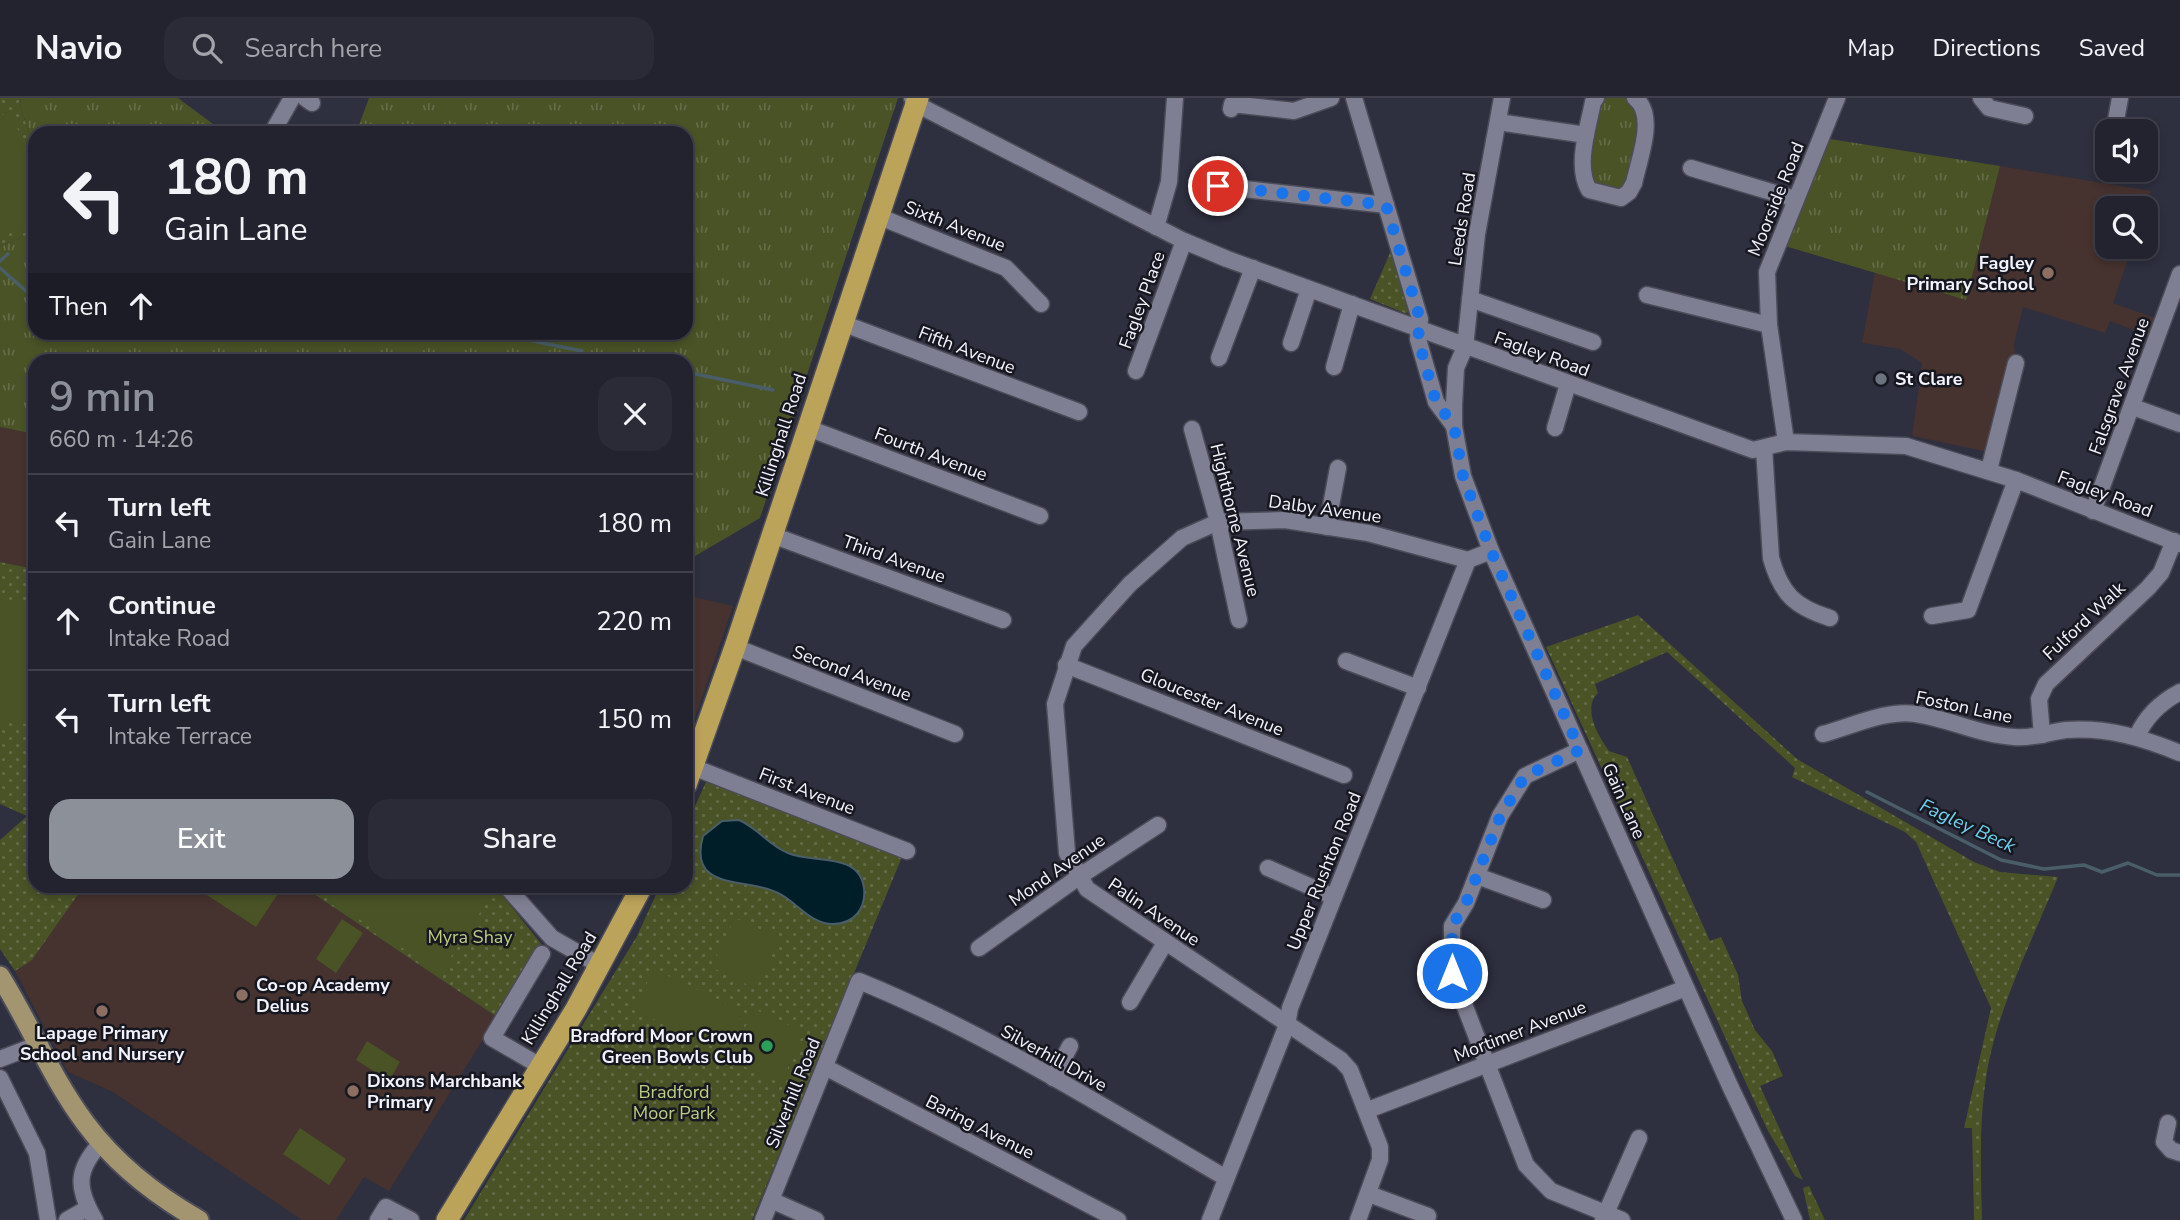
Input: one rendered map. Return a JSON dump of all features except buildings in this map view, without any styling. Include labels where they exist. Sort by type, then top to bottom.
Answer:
[{"type":"highway","name":"Killinghall Road","points":[[693,767],[880,217],[916,100]]},
{"type":"highway","name":"Killinghall Road","points":[[447,1220],[601,966],[638,893]]},
{"type":"main road","points":[[0,976],[73,1104],[101,1143],[143,1182],[199,1220]]},
{"type":"street","points":[[275,126],[292,98]]},
{"type":"street","points":[[1156,227],[1169,182],[1175,98]]},
{"type":"street","points":[[1231,109],[1232,104],[1294,111],[1331,98]]},
{"type":"street","points":[[1354,98],[1420,319],[1418,330],[1436,402],[1454,426]]},
{"type":"street","name":"Leeds Road","points":[[1465,347],[1477,234],[1502,98]]},
{"type":"street","points":[[1596,98],[1592,102],[1586,135],[1582,179],[1589,190],[1621,198],[1629,192],[1634,183],[1647,115],[1643,104],[1635,98]]},
{"type":"street","name":"Moorside Road","points":[[1786,442],[1769,326],[1768,272],[1837,98]]},
{"type":"street","points":[[1981,98],[1989,108],[2025,116]]},
{"type":"street","points":[[2116,119],[2120,98]]},
{"type":"street","name":"Fagley Road","points":[[916,100],[1184,241],[1418,330],[1753,450],[1786,442],[1906,446],[1989,470],[2177,542]]},
{"type":"street","points":[[1497,122],[1586,135]]},
{"type":"street","points":[[1691,168],[1796,199]]},
{"type":"street","points":[[1218,186],[1386,205]]},
{"type":"street","name":"Sixth Avenue","points":[[880,217],[1006,268],[1041,304]]},
{"type":"street","name":"Fagley Place","points":[[1136,371],[1184,241]]},
{"type":"street","points":[[1219,358],[1253,268]]},
{"type":"street","name":"Falsgrave Avenue","points":[[2093,511],[2179,281]]},
{"type":"street","points":[[1291,344],[1309,289]]},
{"type":"street","points":[[1647,295],[1769,326]]},
{"type":"street","points":[[1470,299],[1593,342]]},
{"type":"street","points":[[1334,367],[1352,304]]},
{"type":"street","name":"Fifth Avenue","points":[[842,323],[1079,412]]},
{"type":"street","name":"Gain Lane","points":[[1465,347],[1456,368],[1454,426],[1463,476],[1491,551],[1686,988],[1794,1220]]},
{"type":"street","points":[[1989,470],[2016,363]]},
{"type":"street","points":[[1555,428],[1568,384]]},
{"type":"street","points":[[2133,407],[2180,424]]},
{"type":"street","name":"Fourth Avenue","points":[[808,428],[1040,516]]},
{"type":"street","name":"Highthorne Avenue","points":[[1192,429],[1218,522],[1240,621]]},
{"type":"street","points":[[1764,448],[1771,558],[1776,575],[1782,587],[1804,610],[1829,618]]},
{"type":"street","points":[[1327,527],[1338,468]]},
{"type":"street","points":[[1932,617],[1968,610],[2015,480]]},
{"type":"street","name":"Dalby Avenue","points":[[1066,665],[1074,646],[1129,584],[1182,538],[1218,522],[1273,520],[1367,533],[1468,560]]},
{"type":"street","name":"Third Avenue","points":[[772,536],[1003,620]]},
{"type":"street","name":"Fulford Walk","points":[[2042,735],[2039,699],[2046,684],[2148,588],[2161,573],[2177,542]]},
{"type":"street","points":[[1468,560],[1491,551]]},
{"type":"street","name":"Upper Rushton Road","points":[[1216,1218],[1226,1178],[1287,1025],[1290,1008],[1468,560]]},
{"type":"street","name":"Second Avenue","points":[[735,648],[955,734]]},
{"type":"street","points":[[1346,661],[1418,688]]},
{"type":"street","name":"Gloucester Avenue","points":[[1066,665],[1344,775]]},
{"type":"street","name":"Palin Avenue","points":[[1066,665],[1055,704],[1067,853],[1087,889],[1341,1060],[1350,1070],[1368,1110],[1380,1147],[1380,1160],[1359,1220]]},
{"type":"street","points":[[2137,736],[2143,722],[2159,705],[2180,692]]},
{"type":"street","name":"Foston Lane","points":[[1823,734],[1890,716],[1914,713],[1991,736],[2021,738],[2066,730],[2137,736],[2180,753]]},
{"type":"street","points":[[1580,750],[1525,776],[1500,817],[1466,903],[1452,926],[1452,973],[1526,1165],[1551,1191],[1604,1217],[1622,1220]]},
{"type":"street","name":"First Avenue","points":[[693,777],[907,851]]},
{"type":"street","name":"Mond Avenue","points":[[979,948],[1080,876],[1158,825]]},
{"type":"street","points":[[1268,868],[1334,897]]},
{"type":"street","points":[[1476,876],[1544,901]]},
{"type":"street","points":[[512,893],[552,939],[601,966]]},
{"type":"street","points":[[1130,1002],[1165,943]]},
{"type":"street","points":[[540,1066],[492,1038],[542,954]]},
{"type":"street","name":"Silverhill Road","points":[[763,1220],[859,981]]},
{"type":"street","name":"Silverhill Drive","points":[[859,981],[891,994],[1053,1078],[1226,1178]]},
{"type":"street","name":"Mortimer Avenue","points":[[1368,1110],[1686,988]]},
{"type":"street","points":[[0,1059],[39,1044]]},
{"type":"street","points":[[1053,1078],[1070,1046]]},
{"type":"street","name":"Baring Avenue","points":[[825,1067],[1118,1220]]},
{"type":"street","points":[[0,1078],[37,1153],[48,1220]]},
{"type":"street","points":[[2168,1123],[2164,1142],[2171,1150],[2180,1153]]},
{"type":"street","points":[[1604,1217],[1639,1138]]},
{"type":"street","points":[[67,1220],[92,1214],[81,1172],[85,1161],[101,1143]]},
{"type":"street","points":[[1369,1194],[1428,1216]]},
{"type":"street","points":[[771,1200],[816,1220]]},
{"type":"street","points":[[382,1213],[411,1220]]},
{"type":"shaded area","points":[[2000,166],[2151,191],[2149,196],[2095,196],[2095,259],[2128,259],[2113,303],[2163,321],[2157,339],[2110,321],[2105,333],[2023,307],[2014,344],[2016,363],[1993,453],[1912,436],[1922,363],[1900,349],[1862,343],[1875,272],[1966,300]]},
{"type":"shaded area","points":[[0,427],[28,433],[28,568],[0,562]]},
{"type":"shaded area","points":[[693,597],[733,606],[693,721]]},
{"type":"shaded area","points":[[79,893],[312,893],[497,1017],[389,1191],[364,1177],[336,1220],[302,1220],[113,1092],[68,1072],[15,971],[32,960]]},
{"type":"green space","points":[[0,98],[21,98],[20,105],[28,130],[28,234],[0,247]]},
{"type":"green space","points":[[21,98],[178,98],[216,126],[28,126],[28,130],[20,105]]},
{"type":"green space","points":[[369,98],[898,98],[760,518],[693,557],[693,354],[28,354],[28,433],[0,427],[0,247],[28,234],[28,340],[693,340],[693,126],[359,126]]},
{"type":"green space","points":[[1596,98],[1635,98],[1643,104],[1629,192],[1589,190],[1586,135]]},
{"type":"green space","points":[[11,111],[28,156],[28,226],[0,237],[0,116]]},
{"type":"green space","points":[[1830,139],[2000,166],[1966,300],[1785,246]]},
{"type":"green space","points":[[1393,246],[1410,307],[1407,314],[1370,299]]},
{"type":"green space","points":[[0,562],[28,568],[28,893],[79,893],[32,960],[15,971],[0,949],[0,840],[27,816],[0,804]]},
{"type":"green space","points":[[0,602],[28,605],[28,724],[0,721]]},
{"type":"green space","points":[[1638,615],[1797,759],[1974,862],[2000,872],[2058,877],[2015,979],[1996,1032],[1990,1058],[1982,1119],[1982,1220],[1974,1220],[1972,1128],[1964,1128],[1991,1008],[1916,842],[1905,832],[1792,777],[1795,768],[1667,652],[1595,684],[1598,693],[1591,706],[1593,722],[1609,751],[1627,757],[1710,941],[1721,937],[1738,975],[1742,1001],[1755,1030],[1772,1051],[1783,1076],[1760,1086],[1803,1180],[1795,1176],[1768,1131],[1546,647]]},
{"type":"green space","name":"Bradford Moor Park","points":[[706,782],[902,857],[752,1220],[464,1220],[637,936],[657,893],[693,893],[693,811]]},
{"type":"green space","points":[[204,893],[278,893],[256,927]]},
{"type":"green space","name":"Myra Shay","points":[[312,893],[501,893],[542,945],[497,1017]]},
{"type":"green space","points":[[329,893],[480,893],[489,899],[440,973],[326,897]]},
{"type":"green space","name":"Bradford Moor Crown Green Bowls Club","points":[[735,918],[780,938],[756,989],[711,967]]},
{"type":"green space","points":[[342,919],[363,933],[336,973],[316,959]]},
{"type":"green space","points":[[654,969],[743,1012],[724,1052],[634,1010]]},
{"type":"green space","name":"Bradford Moor Crown Green Bowls Club","points":[[754,1009],[804,1032],[781,1083],[729,1060]]},
{"type":"green space","points":[[367,1041],[400,1062],[389,1081],[356,1060]]},
{"type":"green space","points":[[300,1128],[346,1159],[329,1185],[283,1154]]},
{"type":"green space","points":[[1809,1186],[1825,1220],[1810,1220],[1803,1188]]},
{"type":"water","points":[[739,820],[788,853],[833,861],[853,868],[860,876],[864,888],[863,902],[857,914],[843,923],[825,923],[810,917],[778,893],[712,875],[704,867],[700,854],[703,836],[722,821]]},
{"type":"waterway","points":[[0,261],[8,254]]},
{"type":"waterway","points":[[0,268],[28,293]]},
{"type":"waterway","points":[[528,340],[582,351]]},
{"type":"waterway","points":[[693,373],[773,390]]},
{"type":"waterway","name":"Fagley Beck","points":[[1867,792],[2001,860],[2044,869],[2084,865],[2102,872],[2128,863],[2157,875],[2180,875]]},
{"type":"place","name":"Fagley Primary School","points":[[2048,273]]},
{"type":"place","name":"St Clare","points":[[1881,379]]},
{"type":"place","name":"Co-op Academy Delius","points":[[242,995]]},
{"type":"place","name":"Lapage Primary School and Nursery","points":[[102,1011]]},
{"type":"place","name":"Bradford Moor Crown Green Bowls Club","points":[[767,1046]]},
{"type":"place","name":"Dixons Marchbank Primary","points":[[353,1091]]},
{"type":"route","points":[[1218,186],[1386,205],[1420,319],[1418,339],[1436,402],[1454,426],[1463,476],[1491,551],[1580,750],[1525,776],[1500,817],[1466,903],[1452,926],[1452,973]]}]
